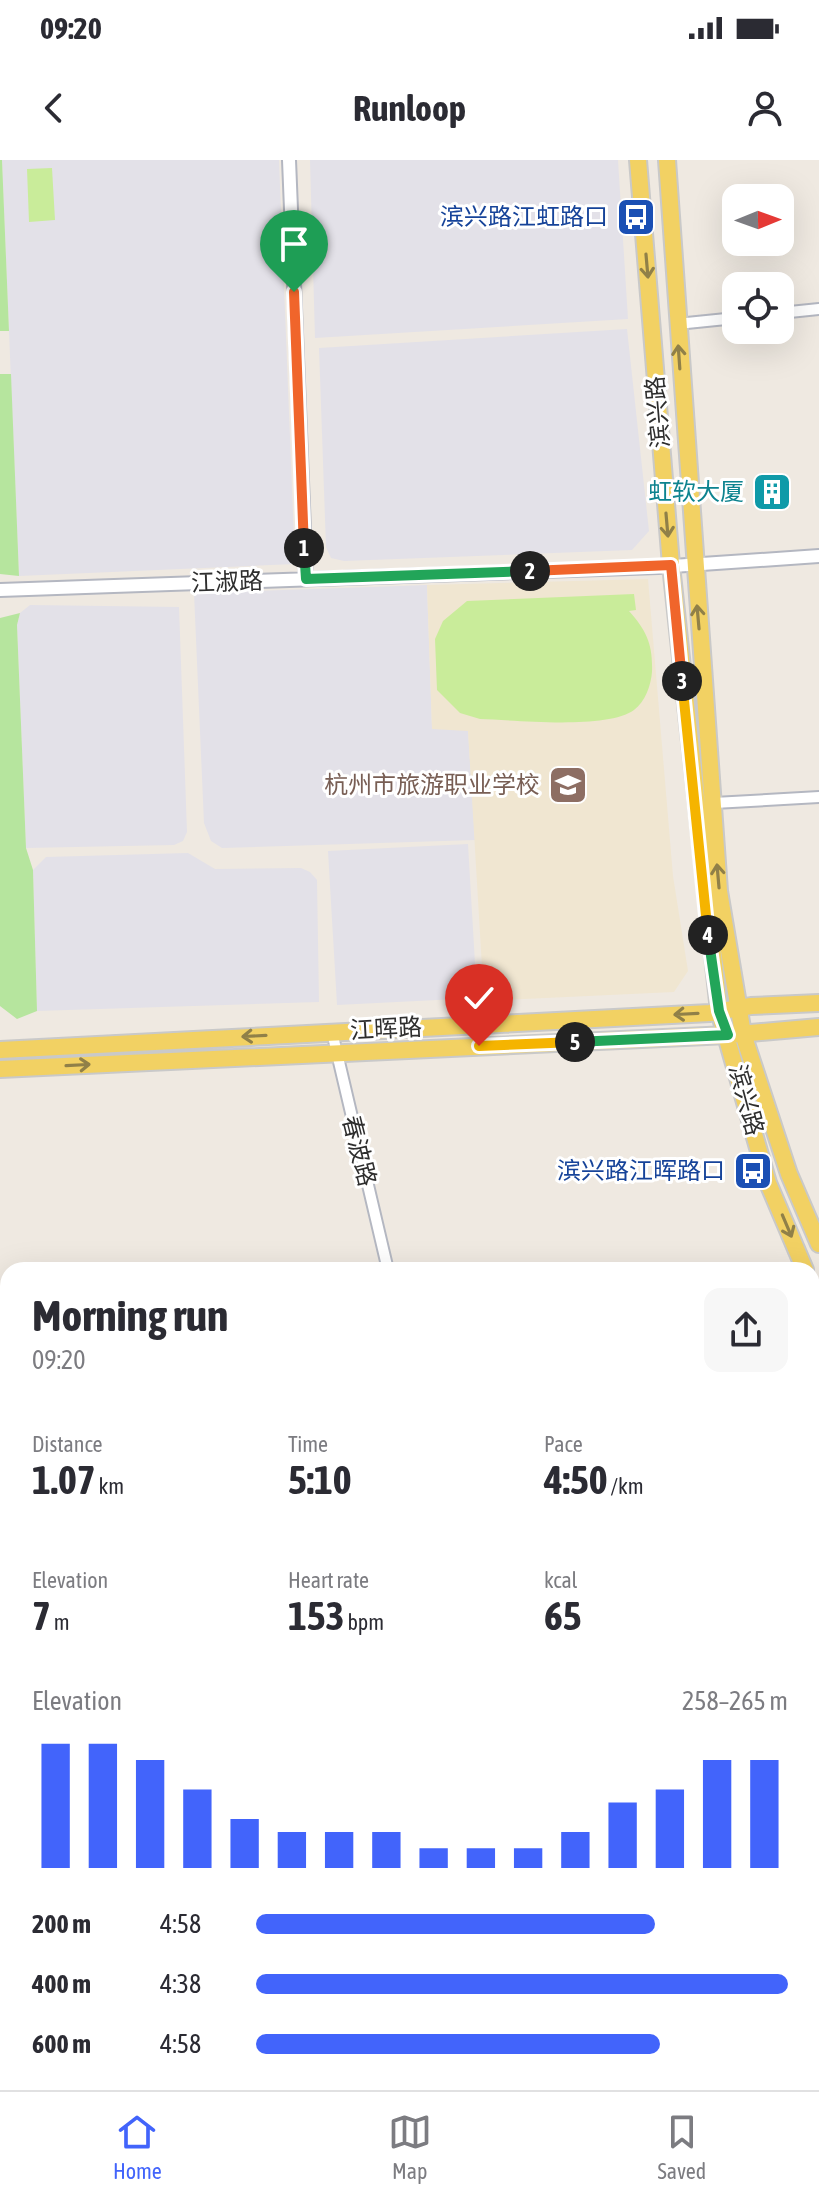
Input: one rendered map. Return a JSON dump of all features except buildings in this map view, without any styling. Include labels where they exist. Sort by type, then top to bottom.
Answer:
[{"type":"main road","name":"滨兴路","points":[[638,160],[671,565],[719,1011],[736,1034],[819,1244]]},
{"type":"main road","name":"滨兴路","points":[[667,160],[693,563],[719,891],[739,1008],[736,1034],[768,1183],[802,1262]]},
{"type":"main road","name":"江晖路","points":[[0,1050],[819,1003]]},
{"type":"main road","name":"江晖路","points":[[0,1069],[736,1034],[819,1027]]},
{"type":"street","points":[[289,160],[306,579]]},
{"type":"street","points":[[794,312],[819,309]]},
{"type":"street","points":[[677,324],[722,319]]},
{"type":"street","name":"江淑路","points":[[0,590],[671,565],[819,556]]},
{"type":"street","points":[[714,803],[819,797]]},
{"type":"street","name":"春波路","points":[[332,1032],[334,1052],[386,1262]]},
{"type":"shaded area","points":[[2,160],[279,160],[295,564],[19,576]]},
{"type":"shaded area","points":[[310,160],[618,160],[628,319],[315,338]]},
{"type":"shaded area","points":[[627,329],[649,531],[632,550],[344,561],[331,558],[326,547],[319,348]]},
{"type":"shaded area","name":"杭州市旅游职业学校","points":[[648,579],[673,876],[688,971],[674,992],[484,1001],[468,731],[432,729],[427,585]]},
{"type":"shaded area","points":[[427,585],[432,728],[468,730],[475,840],[222,848],[211,841],[204,823],[194,593]]},
{"type":"shaded area","points":[[30,605],[179,607],[187,832],[183,841],[174,845],[26,848],[17,625],[20,613]]},
{"type":"shaded area","points":[[468,844],[477,998],[337,1005],[328,851]]},
{"type":"shaded area","points":[[188,853],[215,869],[301,868],[310,872],[317,880],[319,1002],[37,1011],[33,870],[46,857]]},
{"type":"green space","points":[[2,160],[9,331],[0,331]]},
{"type":"green space","points":[[52,168],[55,220],[29,222],[27,169]]},
{"type":"green space","points":[[0,374],[11,374],[19,576],[0,574]]},
{"type":"green space","points":[[634,594],[636,610],[629,611],[648,639],[652,662],[649,688],[634,710],[621,716],[583,722],[480,719],[460,713],[437,690],[435,639],[443,621],[467,601]]},
{"type":"green space","points":[[20,613],[17,625],[26,848],[33,870],[37,1011],[17,1019],[0,1006],[0,618]]},
{"type":"place","name":"滨兴路江虹路口","points":[[636,217]]},
{"type":"place","name":"虹软大厦","points":[[772,492]]},
{"type":"place","name":"杭州市旅游职业学校","points":[[568,785]]},
{"type":"place","name":"滨兴路江晖路口","points":[[753,1171]]},
{"type":"route","points":[[294,292],[306,579],[671,565],[710,949],[719,1011],[728,1035],[479,1046]]}]
